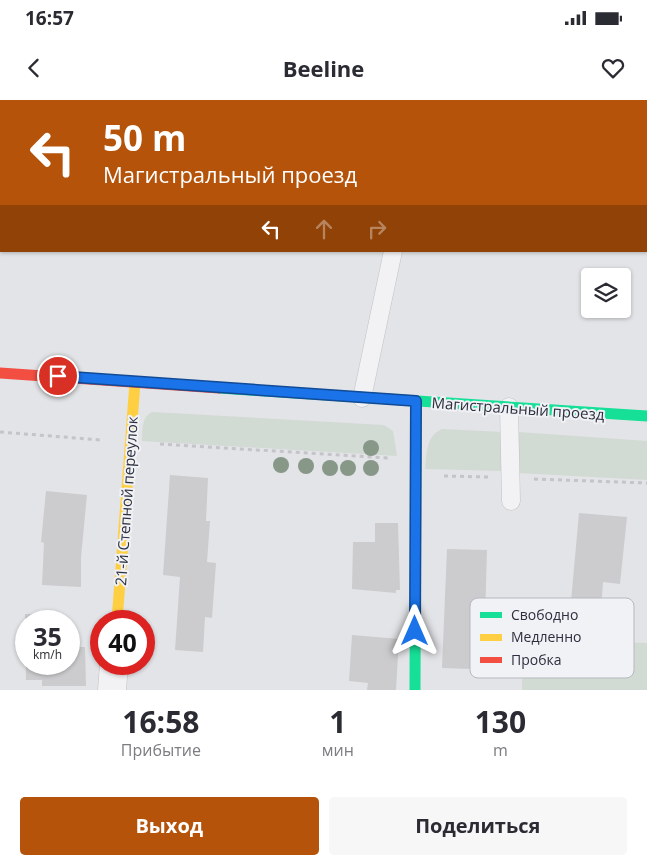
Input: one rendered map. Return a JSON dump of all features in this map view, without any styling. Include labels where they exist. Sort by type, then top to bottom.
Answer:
[{"type":"main road","name":"Магистральный проезд","points":[[0,373],[647,416]]},
{"type":"main road","name":"21-й Степной переулок","points":[[118,610],[135,382]]},
{"type":"main road","points":[[415,690],[416,401]]},
{"type":"street","points":[[112,690],[113,675]]},
{"type":"lane","points":[[362,398],[393,252]]},
{"type":"lane","points":[[510,407],[511,501]]},
{"type":"path","points":[[0,432],[130,443],[416,460]]},
{"type":"shaded area","points":[[153,412],[384,425],[393,431],[397,456],[142,441],[146,417]]},
{"type":"shaded area","points":[[442,429],[502,432],[503,471],[425,469],[430,440]]},
{"type":"shaded area","points":[[518,432],[647,441],[647,480],[518,473]]},
{"type":"shaded area","points":[[634,643],[647,643],[647,690],[522,690],[522,678],[634,678]]},
{"type":"building","points":[[170,475],[208,478],[206,521],[210,521],[207,562],[216,563],[212,618],[205,617],[203,652],[175,650],[180,577],[163,575]]},
{"type":"building","points":[[46,491],[87,495],[81,557],[81,587],[42,585],[44,543],[41,542]]},
{"type":"building","points":[[579,513],[627,517],[620,584],[603,582],[602,598],[571,598]]},
{"type":"building","points":[[375,523],[398,523],[400,590],[396,590],[396,593],[352,589],[353,542],[375,542]]},
{"type":"building","points":[[447,549],[487,550],[486,598],[470,598],[470,669],[442,668]]},
{"type":"building","points":[[352,635],[399,639],[396,690],[367,690],[368,683],[349,681]]},
{"type":"building","points":[[80,647],[85,647],[86,686],[42,686],[42,680],[26,680],[26,675],[80,675]]},
{"type":"traffic: fast","points":[[219,388],[647,416]]},
{"type":"traffic: fast","points":[[415,690],[416,401]]},
{"type":"traffic: slow","points":[[118,610],[135,382]]},
{"type":"traffic: jam","points":[[0,373],[219,388]]},
{"type":"route","points":[[58,376],[416,401],[415,631]]}]
